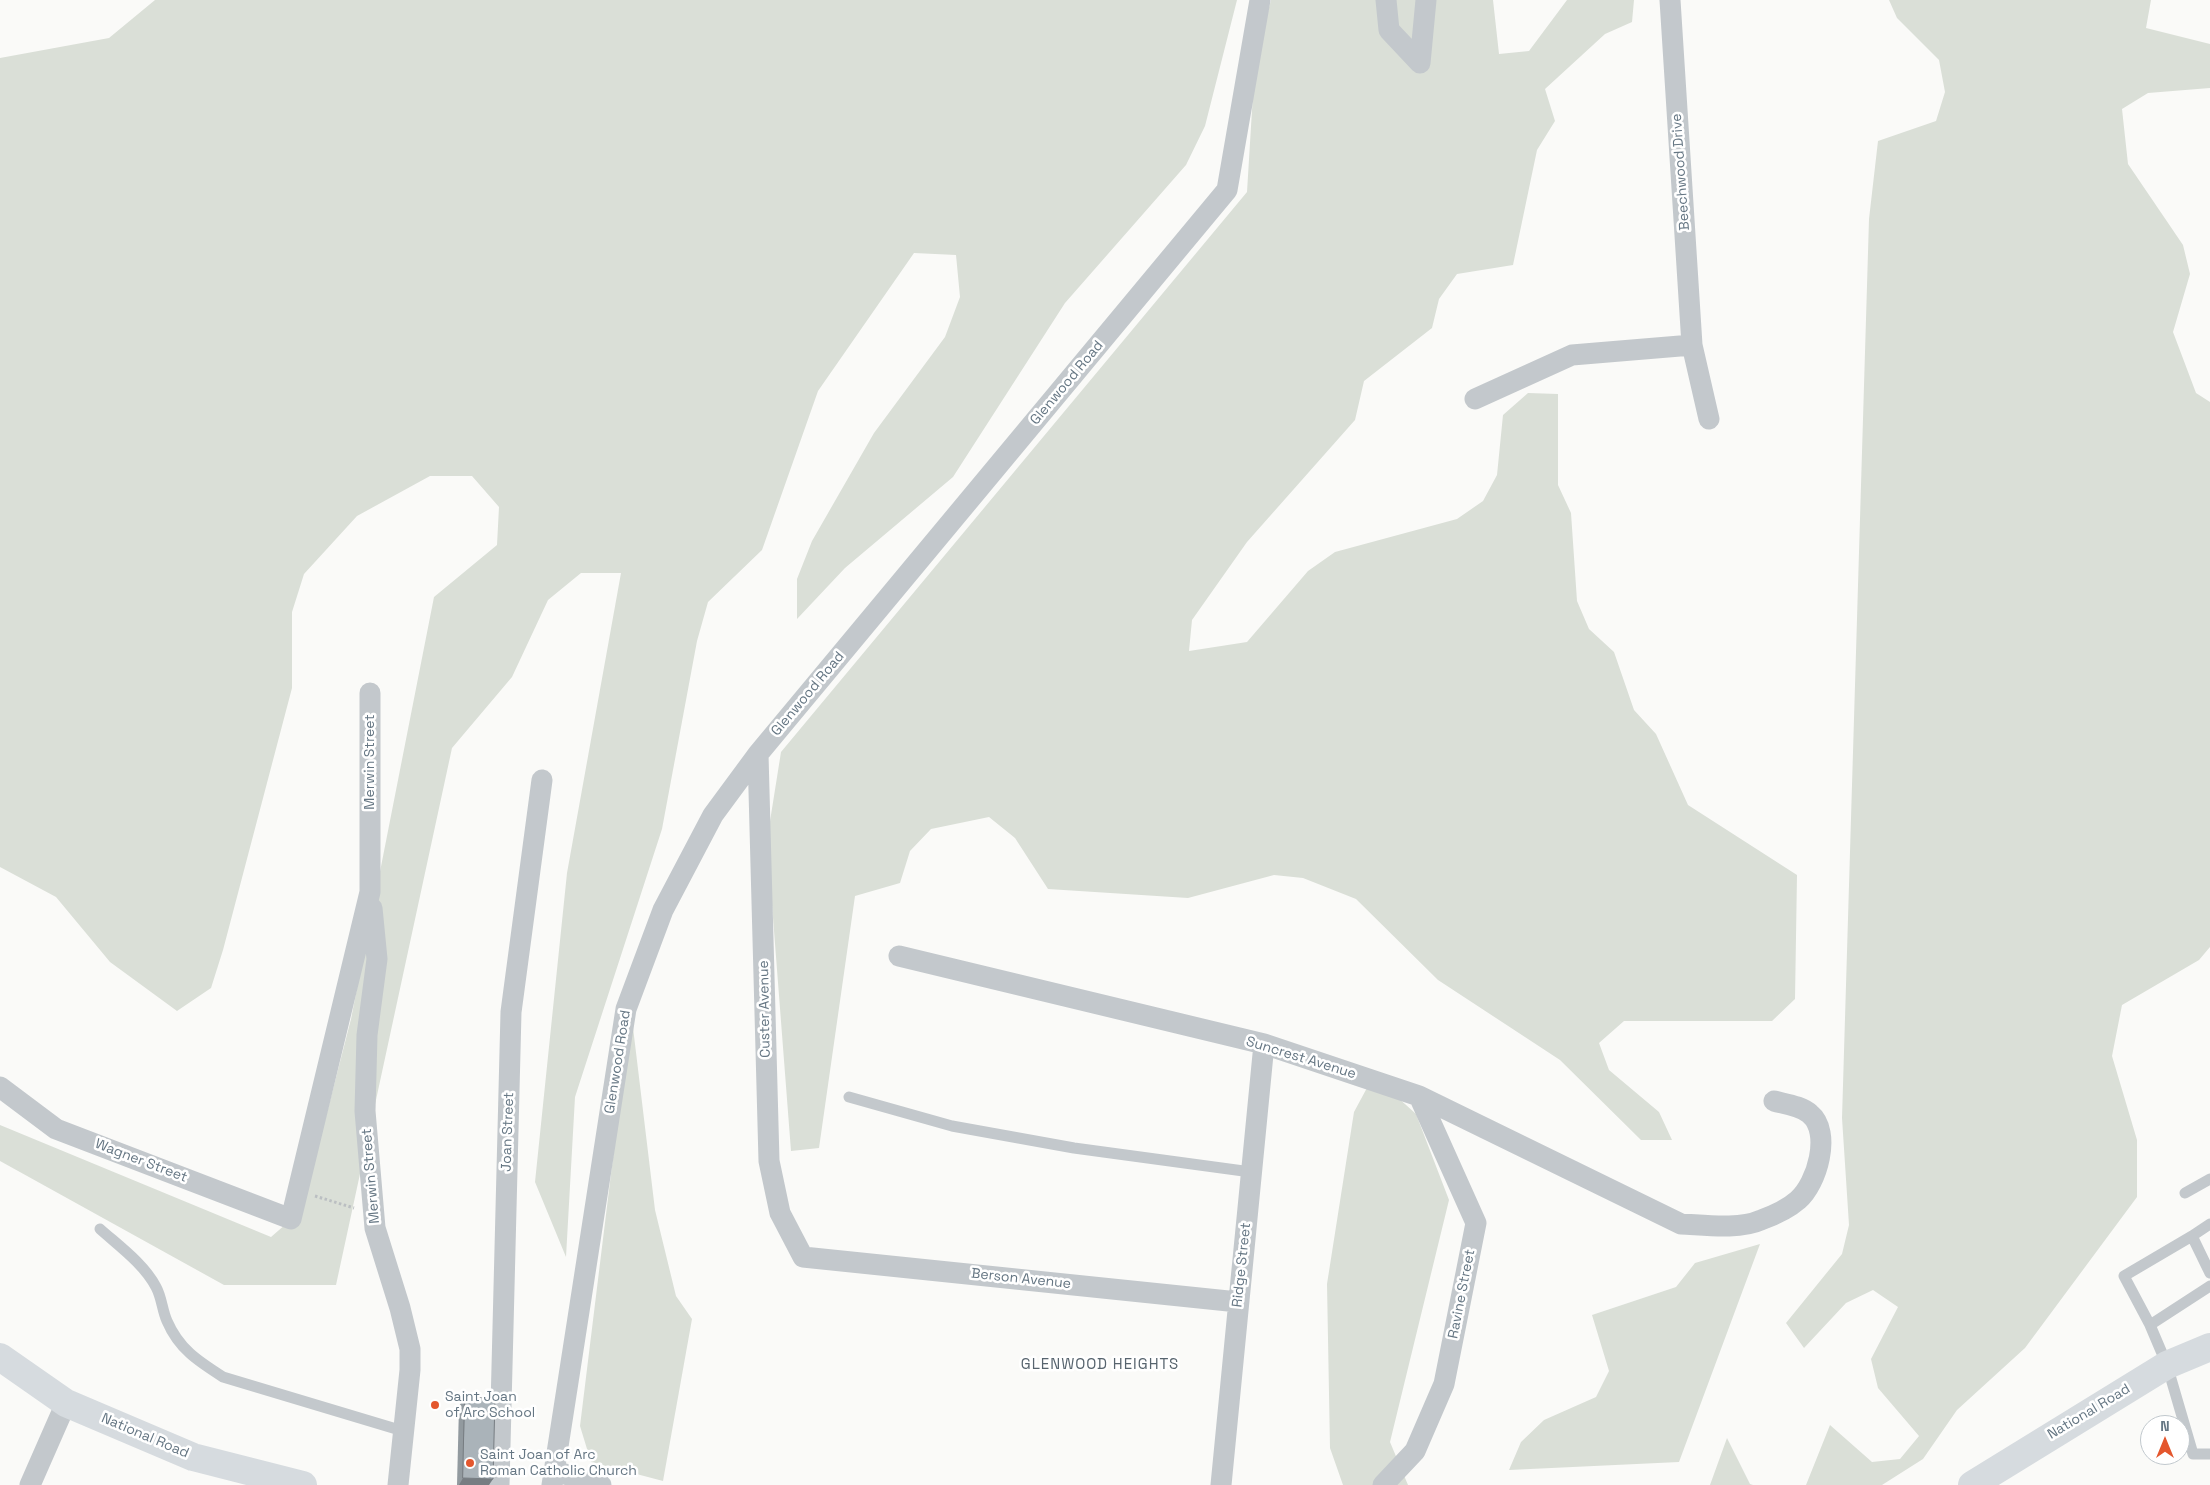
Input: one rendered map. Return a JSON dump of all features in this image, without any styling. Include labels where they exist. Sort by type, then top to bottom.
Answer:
[{"type":"main road","name":"National Road","points":[[1972,1485],[2167,1365],[2210,1347]]},
{"type":"main road","name":"National Road","points":[[0,1357],[66,1403],[193,1457],[303,1485]]},
{"type":"street","name":"Glenwood Road","points":[[554,1478],[626,1009],[663,910],[712,815],[758,754],[1228,190],[1260,0]]},
{"type":"street","points":[[1386,0],[1389,30],[1420,64],[1426,0]]},
{"type":"street","name":"Beechwood Drive","points":[[1670,0],[1692,345],[1709,419]]},
{"type":"street","points":[[1475,399],[1572,355],[1692,345]]},
{"type":"street","name":"Merwin Street","points":[[370,693],[370,892],[376,958],[367,1035],[365,1111],[375,1228],[400,1308],[410,1349],[410,1370],[398,1485]]},
{"type":"street","name":"Custer Avenue","points":[[758,754],[769,1161],[780,1213],[803,1257]]},
{"type":"street","name":"Joan Street","points":[[499,1485],[511,1012],[542,780]]},
{"type":"street","name":"Merwin Street","points":[[291,1219],[370,892]]},
{"type":"street","name":"Suncrest Avenue","points":[[899,956],[1264,1044],[1419,1096],[1681,1224],[1722,1226],[1760,1221],[1798,1200],[1813,1178],[1820,1157],[1821,1135],[1819,1124],[1810,1113],[1774,1101]]},
{"type":"street","name":"Ridge Street","points":[[1221,1485],[1264,1044]]},
{"type":"street","name":"Wagner Street","points":[[0,1087],[56,1129],[291,1219]]},
{"type":"street","name":"Ravine Street","points":[[1383,1485],[1415,1450],[1444,1384],[1476,1223],[1419,1096]]},
{"type":"street","name":"Berson Avenue","points":[[803,1257],[1238,1302]]},
{"type":"street","points":[[30,1485],[66,1403]]},
{"type":"street","points":[[554,1478],[601,1485]]},
{"type":"lane","points":[[850,1097],[952,1126],[1074,1148],[1251,1172]]},
{"type":"lane","points":[[2184,1193],[2210,1179]]},
{"type":"lane","points":[[2210,1224],[2124,1276],[2150,1325],[2167,1365],[2193,1454],[2210,1454]]},
{"type":"lane","points":[[100,1229],[146,1272],[157,1288],[166,1319],[178,1344],[200,1362],[223,1377],[403,1431]]},
{"type":"lane","points":[[2192,1236],[2210,1273]]},
{"type":"lane","points":[[2150,1325],[2210,1286]]},
{"type":"path","points":[[298,1190],[374,1214]]},
{"type":"shaded area","points":[[155,0],[1237,0],[1205,126],[1186,165],[1065,303],[953,477],[845,568],[797,619],[797,579],[812,541],[874,433],[945,337],[960,297],[956,255],[914,253],[818,391],[762,550],[708,602],[697,641],[662,829],[575,1097],[566,1257],[535,1182],[567,873],[621,573],[581,573],[548,600],[512,677],[452,748],[336,1285],[224,1285],[0,1161],[0,1125],[271,1237],[302,1210],[351,1019],[434,597],[497,545],[499,507],[472,476],[430,476],[357,516],[304,574],[292,612],[292,688],[223,950],[211,988],[177,1011],[110,962],[56,897],[0,867],[0,58],[109,38]]},
{"type":"shaded area","points":[[1271,0],[1493,0],[1499,54],[1529,51],[1567,0],[1634,0],[1632,22],[1605,34],[1545,89],[1555,121],[1537,150],[1513,265],[1457,274],[1439,299],[1432,328],[1364,381],[1355,420],[1247,542],[1192,620],[1189,651],[1247,642],[1308,571],[1335,552],[1457,519],[1483,501],[1497,475],[1503,415],[1528,393],[1558,394],[1558,485],[1571,513],[1577,601],[1589,629],[1614,652],[1634,710],[1656,734],[1688,805],[1797,875],[1795,999],[1772,1021],[1624,1021],[1599,1043],[1609,1070],[1659,1112],[1672,1140],[1641,1140],[1560,1060],[1438,980],[1356,899],[1303,878],[1274,875],[1188,898],[1048,889],[1015,838],[989,817],[931,829],[910,851],[900,883],[855,896],[819,1148],[791,1151],[767,840],[781,752],[1247,192],[1255,61]]},
{"type":"shaded area","points":[[1889,0],[2151,0],[2146,28],[2210,44],[2210,88],[2148,93],[2122,109],[2128,164],[2183,245],[2190,274],[2173,332],[2196,393],[2210,402],[2210,947],[2199,960],[2122,1005],[2112,1056],[2137,1140],[2137,1197],[2025,1348],[1957,1410],[1923,1459],[1882,1485],[1806,1485],[1830,1425],[1872,1462],[1900,1459],[1919,1436],[1878,1388],[1871,1359],[1898,1307],[1873,1290],[1846,1303],[1804,1348],[1786,1323],[1842,1254],[1849,1225],[1842,1118],[1869,219],[1878,141],[1936,121],[1945,92],[1939,60],[1897,18]]},
{"type":"shaded area","points":[[631,1011],[655,1210],[676,1296],[692,1319],[663,1481],[591,1462],[580,1426]]},
{"type":"shaded area","points":[[1368,1086],[1395,1095],[1416,1114],[1449,1200],[1390,1442],[1408,1485],[1343,1485],[1330,1448],[1327,1284],[1354,1112]]},
{"type":"shaded area","points":[[1760,1244],[1679,1462],[1509,1470],[1521,1442],[1544,1420],[1596,1397],[1609,1371],[1592,1315],[1676,1287],[1695,1263]]},
{"type":"shaded area","points":[[1727,1438],[1750,1484],[1753,1485],[1710,1485]]},
{"type":"building","points":[[465,1397],[495,1398],[493,1479],[463,1478]]},
{"type":"place","name":"Saint Joan of Arc School","points":[[435,1405]]},
{"type":"place","name":"Saint Joan of Arc Roman Catholic Church","points":[[470,1463]]},
{"type":"district","name":"GLENWOOD HEIGHTS","points":[[1100,1365]]}]
